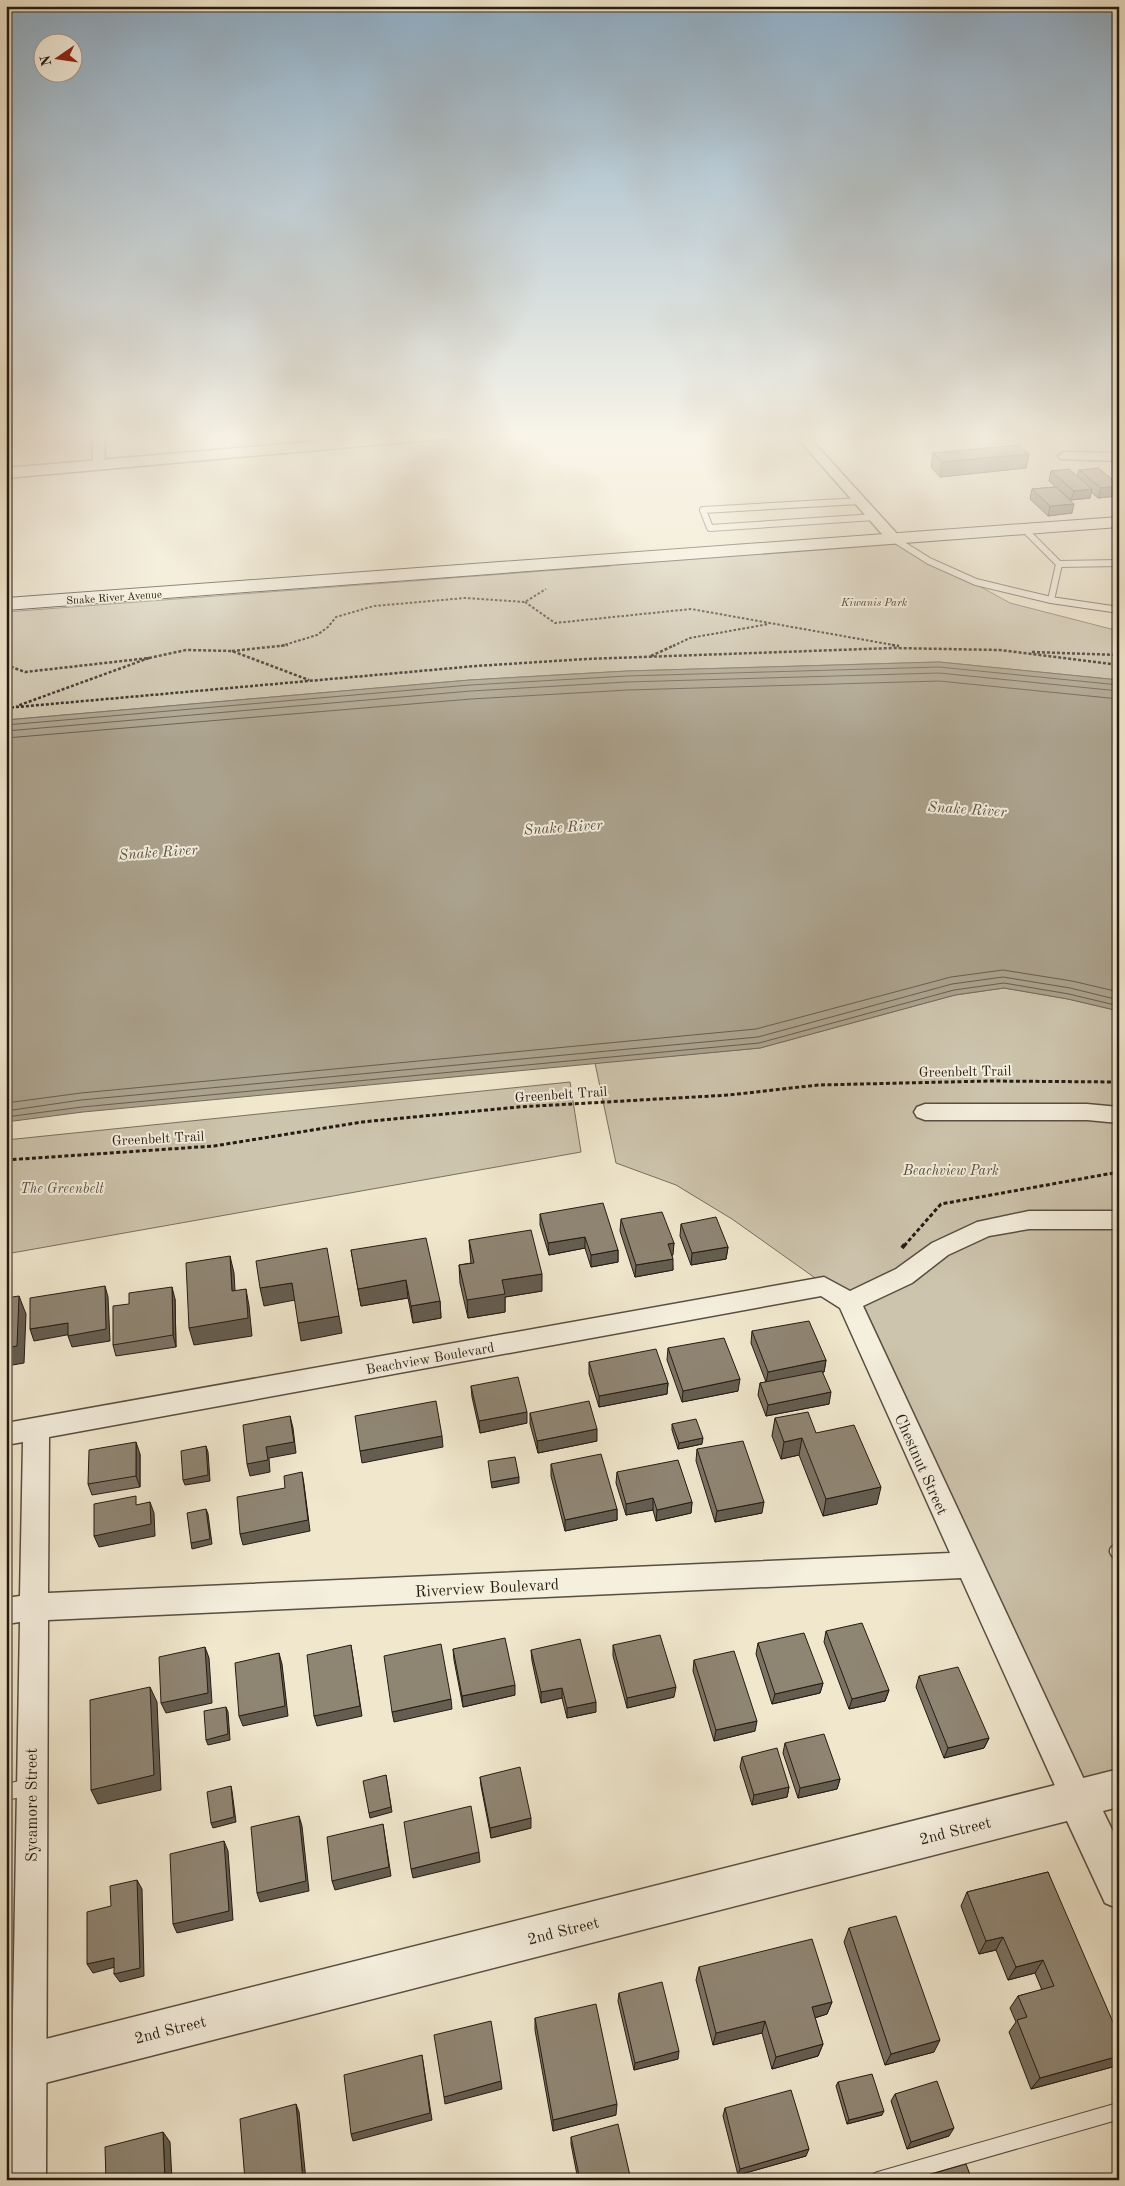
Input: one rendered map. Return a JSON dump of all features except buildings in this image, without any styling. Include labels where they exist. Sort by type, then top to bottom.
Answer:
[{"type":"main road","name":"Snake River Avenue","points":[[6,604],[933,535]]},
{"type":"street","points":[[891,535],[894,538]]},
{"type":"street","points":[[925,1112],[1087,1112],[1119,1115]]},
{"type":"street","points":[[849,1302],[904,1276],[940,1249],[985,1228],[1029,1220],[1119,1220]]},
{"type":"street","name":"Beachview Boulevard","points":[[21,1432],[824,1286],[849,1302]]},
{"type":"street","name":"Chestnut Street","points":[[849,1302],[968,1565],[1119,1889]]},
{"type":"street","name":"Sycamore Street","points":[[21,1432],[18,2068],[28,2180]]},
{"type":"street","name":"Riverview Boulevard","points":[[20,1609],[968,1565]]},
{"type":"street","name":"2nd Street","points":[[18,2068],[1119,1788]]},
{"type":"lane","points":[[1031,535],[1059,564],[1119,563]]},
{"type":"lane","points":[[894,538],[929,561],[976,582],[1050,600],[1119,610]]},
{"type":"lane","points":[[1050,600],[1059,564]]},
{"type":"lane","points":[[1119,1550],[1116,1551],[1119,1555]]},
{"type":"lane","points":[[879,2180],[1119,2111]]},
{"type":"path","points":[[525,602],[546,589]]},
{"type":"path","points":[[6,665],[25,672],[149,658],[186,650],[232,651],[285,647],[324,630],[332,625],[336,617],[374,606],[464,598],[525,602],[555,623],[692,609],[910,648]]},
{"type":"path","points":[[649,657],[690,638],[772,623]]},
{"type":"path","points":[[6,708],[476,666],[649,657],[910,648],[1119,655]]},
{"type":"path","points":[[232,651],[312,681]]},
{"type":"path","points":[[1018,653],[1119,665]]},
{"type":"path","points":[[13,707],[149,658]]},
{"type":"path","name":"Greenbelt Trail","points":[[6,1160],[214,1146],[362,1122],[460,1113],[729,1094],[818,1085],[990,1081],[1119,1082]]},
{"type":"green space","name":"Kiwanis Park","points":[[894,539],[1010,603],[1119,631],[1119,680],[939,662],[627,671],[470,680],[6,720],[6,612],[610,566],[608,560]]},
{"type":"green space","name":"Beachview Park","points":[[1004,988],[1068,999],[1119,1011],[1119,1788],[1077,1799],[849,1302],[732,1219],[676,1185],[616,1163],[595,1063],[760,1048],[955,995]]},
{"type":"green space","name":"The Greenbelt","points":[[570,1082],[581,1152],[6,1254],[6,1140]]},
{"type":"water","name":"Snake River","points":[[939,662],[1119,680],[1119,1011],[1068,999],[1004,988],[955,995],[760,1048],[83,1112],[6,1122],[6,720],[470,680],[627,671]]}]
